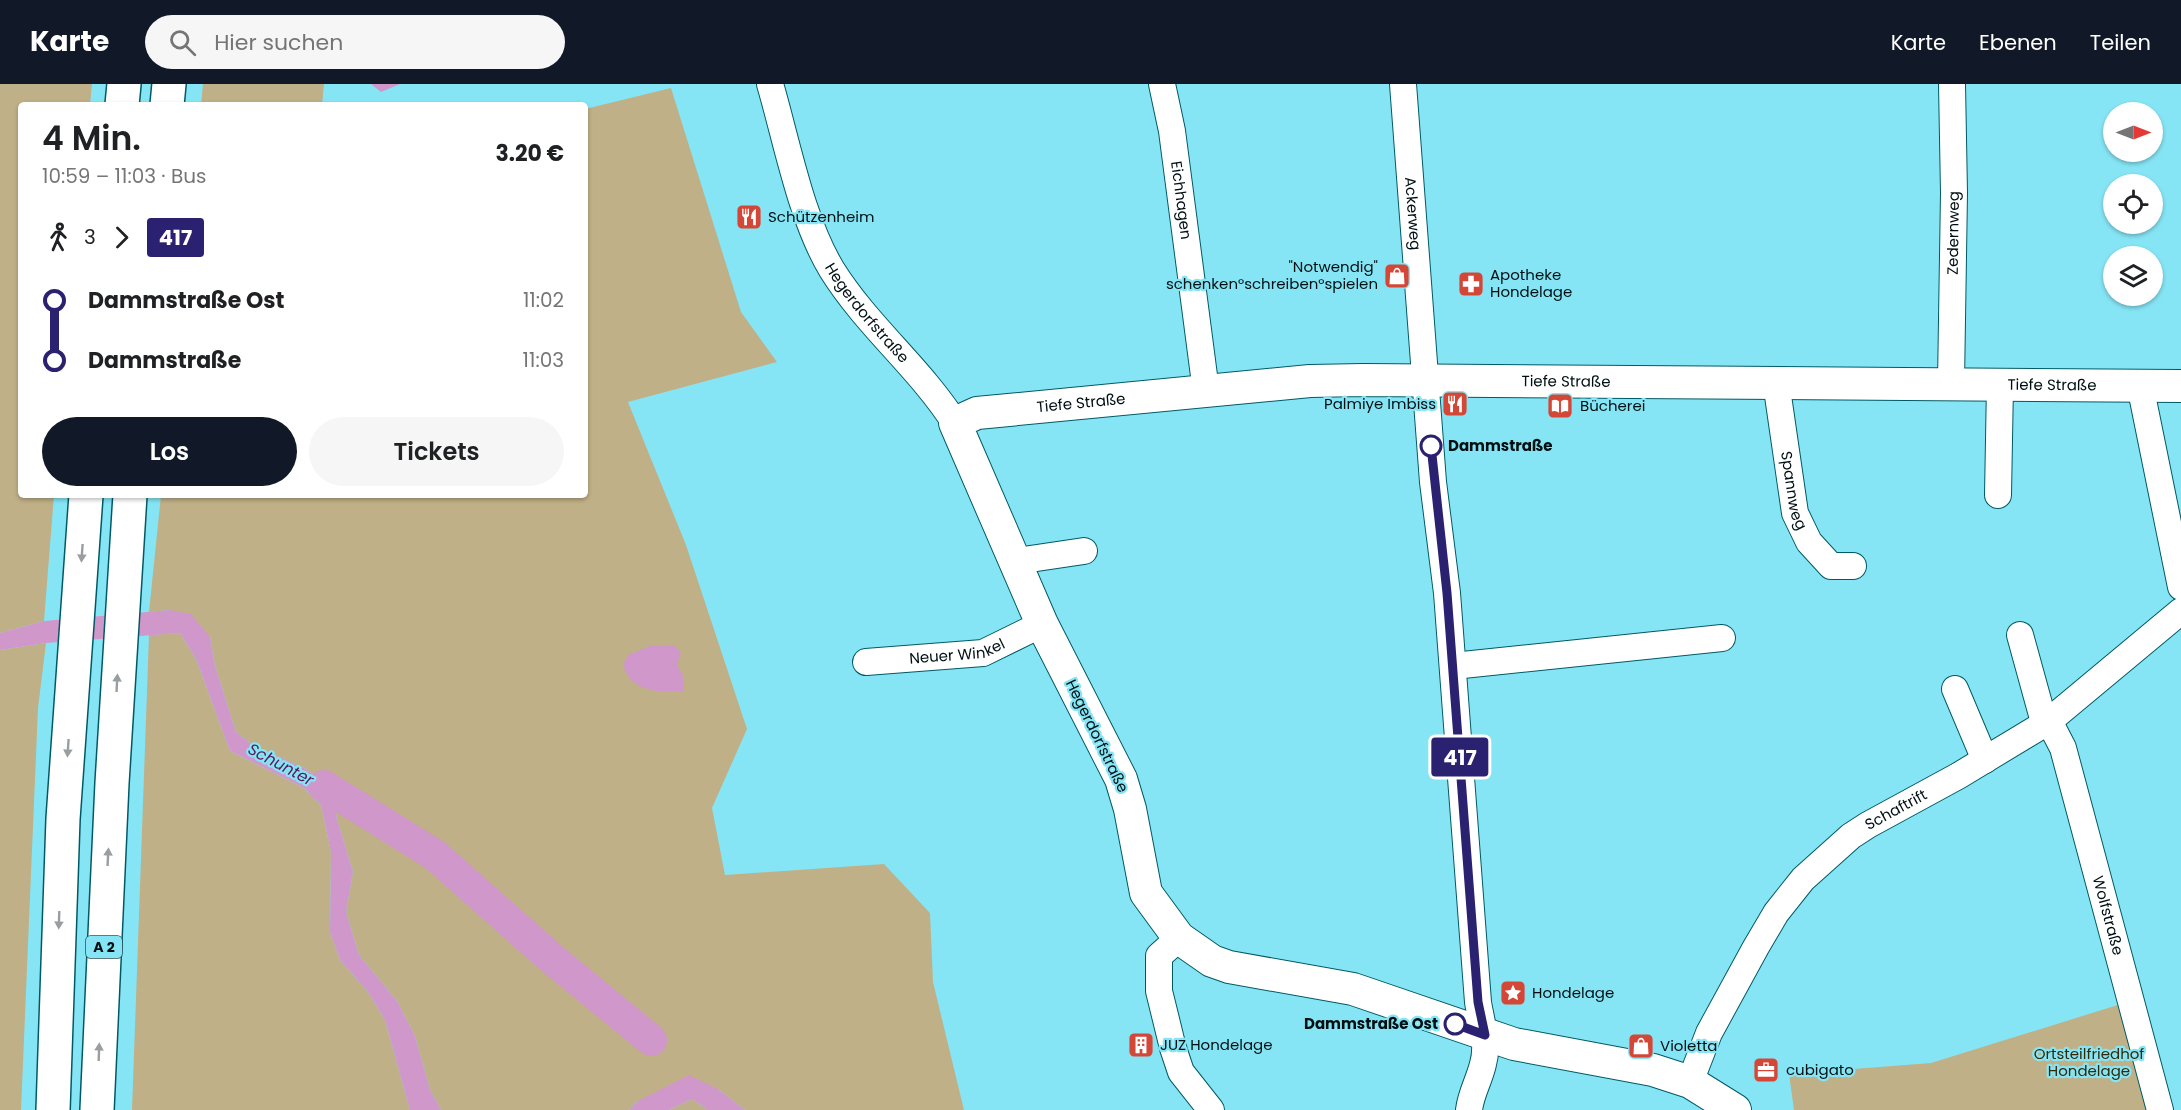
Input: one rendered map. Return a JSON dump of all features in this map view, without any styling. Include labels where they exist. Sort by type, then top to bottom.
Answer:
[{"type":"highway","points":[[122,102],[124,84]]},
{"type":"highway","points":[[167,102],[169,84]]},
{"type":"highway","points":[[53,1110],[63,819],[86,498]]},
{"type":"highway","name":"A 2","points":[[97,1110],[112,783],[130,498]]},
{"type":"main road","name":"Tiefe Straße","points":[[955,423],[977,413],[1310,381],[2181,386]]},
{"type":"main road","name":"Hegerdorfstraße","points":[[955,423],[1042,624],[1121,778],[1130,809],[1146,893],[1179,938],[1212,961],[1229,967],[1353,989],[1514,1044],[1653,1070],[1690,1082],[1735,1110]]},
{"type":"street","name":"Hegerdorfstraße","points":[[770,84],[815,238],[833,271],[866,315],[943,404],[955,423]]},
{"type":"street","name":"Eichhagen","points":[[1162,84],[1172,131],[1206,391]]},
{"type":"street","name":"Ackerweg","points":[[1402,84],[1426,380]]},
{"type":"street","name":"Zedernweg","points":[[1951,383],[1952,84]]},
{"type":"street","points":[[1426,380],[1433,482],[1453,666],[1478,1002],[1485,1035],[1484,1063],[1471,1094],[1469,1110]]},
{"type":"street","name":"Spannweg","points":[[1776,382],[1795,513],[1809,542],[1831,567],[1853,566]]},
{"type":"street","points":[[1998,495],[2000,384]]},
{"type":"street","points":[[2140,386],[2181,587]]},
{"type":"street","points":[[1016,565],[1030,560],[1084,551]]},
{"type":"street","name":"Schaftrift","points":[[1690,1082],[1709,1033],[1756,946],[1776,914],[1803,879],[1851,836],[1868,825],[1985,760],[2049,721],[2181,611]]},
{"type":"street","name":"Neuer Winkel","points":[[866,662],[983,652],[1042,624]]},
{"type":"street","name":"Wolfstraße","points":[[2020,634],[2042,715],[2049,721],[2063,748],[2160,1110]]},
{"type":"street","points":[[1453,666],[1722,638]]},
{"type":"street","points":[[1955,689],[1985,760]]},
{"type":"street","points":[[1179,938],[1159,956],[1159,991],[1181,1072],[1210,1110]]},
{"type":"green space","points":[[0,84],[92,84],[90,102],[18,102],[18,498],[54,498],[44,621],[0,633]]},
{"type":"green space","points":[[203,84],[324,84],[322,102],[201,102]]},
{"type":"green space","points":[[671,88],[741,312],[777,362],[628,402],[686,545],[747,729],[712,808],[725,875],[884,864],[930,913],[933,982],[964,1110],[745,1110],[718,1089],[638,1101],[629,1110],[441,1110],[430,1090],[415,1036],[397,1001],[359,955],[346,912],[353,872],[337,819],[331,786],[304,768],[253,745],[236,732],[215,666],[210,637],[170,610],[149,612],[161,498],[588,498],[588,108]]},
{"type":"green space","points":[[180,633],[196,659],[230,751],[304,788],[321,805],[331,852],[330,932],[340,960],[368,992],[385,1020],[410,1110],[132,1110],[149,635]]},
{"type":"green space","points":[[46,643],[38,708],[21,1110],[0,1110],[0,650]]},
{"type":"green space","name":"Ortsteilfriedhof Hondelage","points":[[2121,1004],[2151,1110],[1794,1110],[1789,1074],[1931,1063]]},
{"type":"green space","points":[[692,1099],[708,1110],[669,1110]]},
{"type":"water","points":[[371,84],[400,84],[381,92]]},
{"type":"water","name":"Schunter","points":[[170,610],[191,614],[210,637],[215,666],[236,732],[253,745],[304,768],[331,786],[337,819],[353,872],[346,912],[359,955],[397,1001],[415,1036],[430,1090],[441,1110],[410,1110],[385,1020],[368,992],[340,960],[330,932],[331,852],[321,805],[304,788],[230,751],[196,659],[180,633],[46,643],[0,650],[0,633],[44,621]]},
{"type":"water","points":[[652,645],[674,645],[681,653],[677,664],[683,676],[684,691],[647,689],[639,686],[627,674],[623,665],[628,655]]},
{"type":"water","points":[[689,1075],[718,1089],[745,1110],[708,1110],[692,1099],[669,1110],[629,1110],[638,1101]]},
{"type":"waterway","points":[[324,786],[435,855],[550,957],[651,1040]]},
{"type":"bus line","name":"417","points":[[1431,446],[1437,520],[1447,593],[1478,1002],[1485,1035],[1455,1024]]},
{"type":"place","name":"Schützenheim","points":[[749,217]]},
{"type":"place","name":"\"Notwendig\" schenken°schreiben°spielen","points":[[1397,276]]},
{"type":"place","name":"Apotheke Hondelage","points":[[1471,284]]},
{"type":"place","name":"Palmiye Imbiss","points":[[1455,404]]},
{"type":"place","name":"Bücherei","points":[[1560,406]]},
{"type":"place","name":"Dammstraße","points":[[1431,446]]},
{"type":"place","name":"Hondelage","points":[[1513,993]]},
{"type":"place","name":"Dammstraße Ost","points":[[1455,1024]]},
{"type":"place","name":"JUZ Hondelage","points":[[1141,1045]]},
{"type":"place","name":"Violetta","points":[[1641,1046]]},
{"type":"place","name":"cubigato","points":[[1766,1070]]}]
